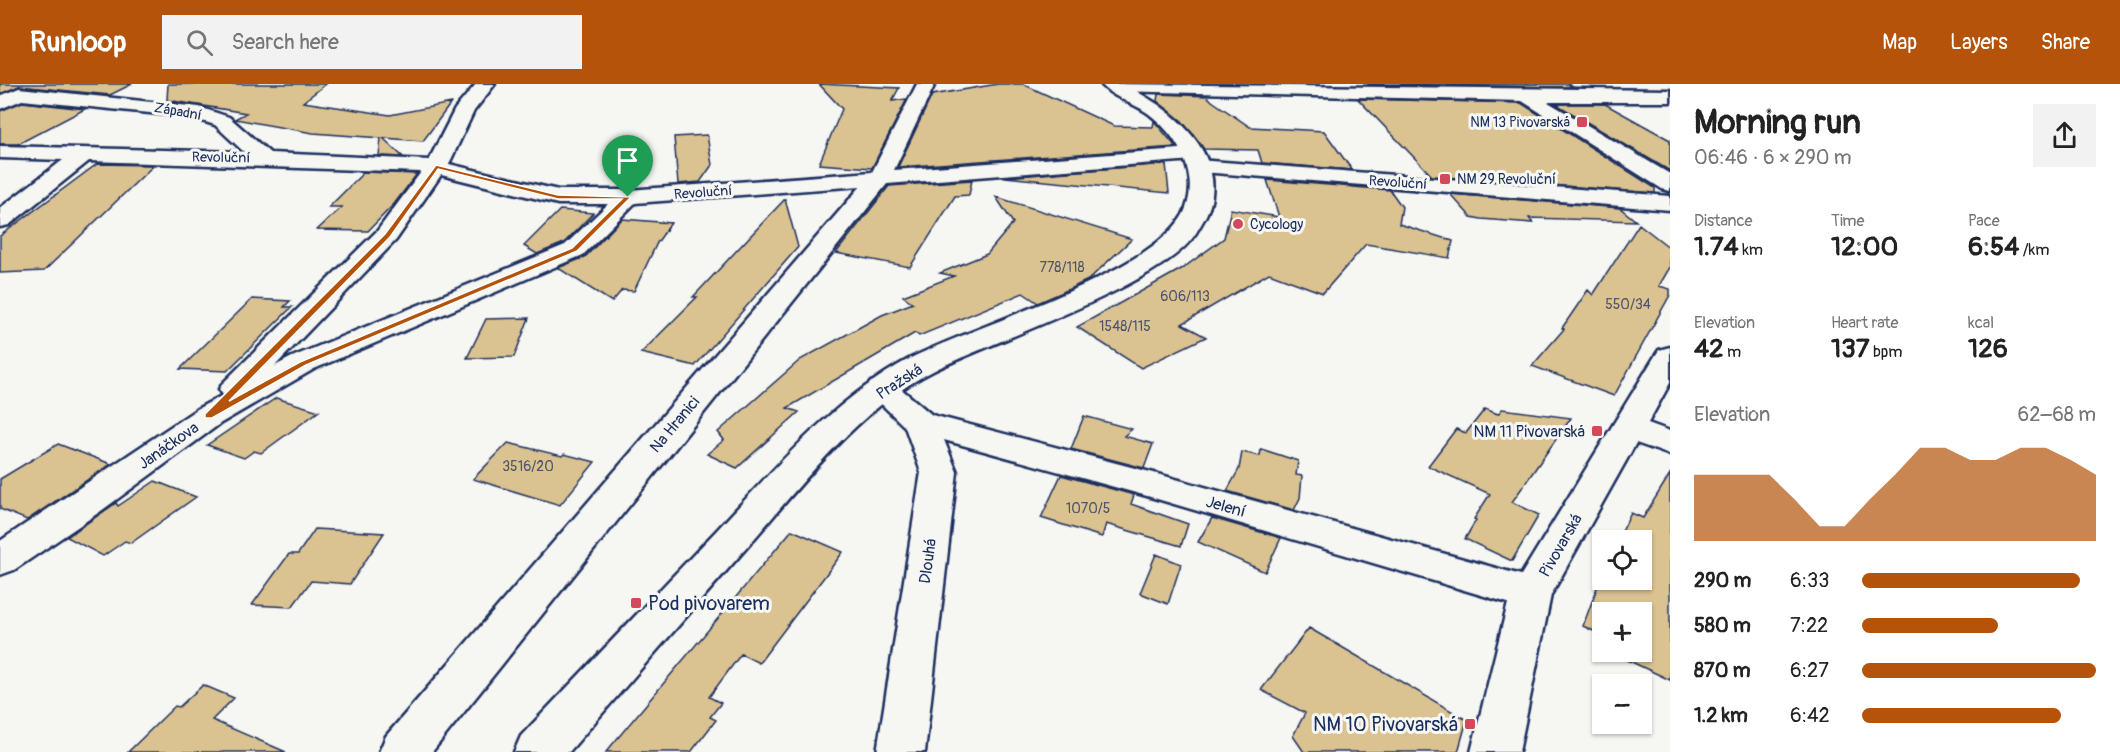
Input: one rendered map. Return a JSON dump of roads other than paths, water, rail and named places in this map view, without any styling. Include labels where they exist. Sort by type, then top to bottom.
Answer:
[{"type":"street","points":[[208,416],[387,235],[436,167],[465,109],[486,84]]},
{"type":"street","name":"Na Hranici","points":[[403,752],[879,179],[926,84]]},
{"type":"street","points":[[1506,84],[1670,184]]},
{"type":"street","points":[[1112,85],[1526,96],[1670,96]]},
{"type":"street","name":"Pražská","points":[[538,752],[814,448],[882,390],[921,365],[1117,279],[1152,260],[1184,233],[1197,210],[1201,194],[1195,160],[1181,134],[1168,120],[1112,85]]},
{"type":"street","points":[[101,101],[138,87]]},
{"type":"street","points":[[0,103],[22,89]]},
{"type":"street","name":"Západní","points":[[22,89],[192,111],[222,121],[263,158]]},
{"type":"street","name":"Revoluční","points":[[0,152],[263,158],[436,167],[558,197],[628,197],[1195,160],[1670,203]]},
{"type":"street","points":[[0,220],[83,155]]},
{"type":"street","name":"Janáčkova","points":[[0,560],[88,502],[208,416],[303,363],[574,250],[628,197]]},
{"type":"street","name":"Pivovarská","points":[[1495,752],[1531,594],[1670,356]]},
{"type":"street","name":"Dlouhá","points":[[882,390],[920,423],[939,472],[901,752]]},
{"type":"street","name":"Jelení","points":[[920,423],[1154,485],[1531,594]]},
{"type":"street","points":[[1628,427],[1670,444]]},
{"type":"street","points":[[0,542],[88,502]]},
{"type":"place","name":"NM 13 Pivovarská","points":[[1582,122]]},
{"type":"place","name":"NM 29 Revoluční","points":[[1445,179]]},
{"type":"place","name":"Cycology","points":[[1238,224]]},
{"type":"place","name":"NM 11 Pivovarská","points":[[1597,431]]},
{"type":"place","name":"Pod pivovarem","points":[[636,603]]},
{"type":"place","name":"NM 10 Pivovarská","points":[[1470,724]]}]
